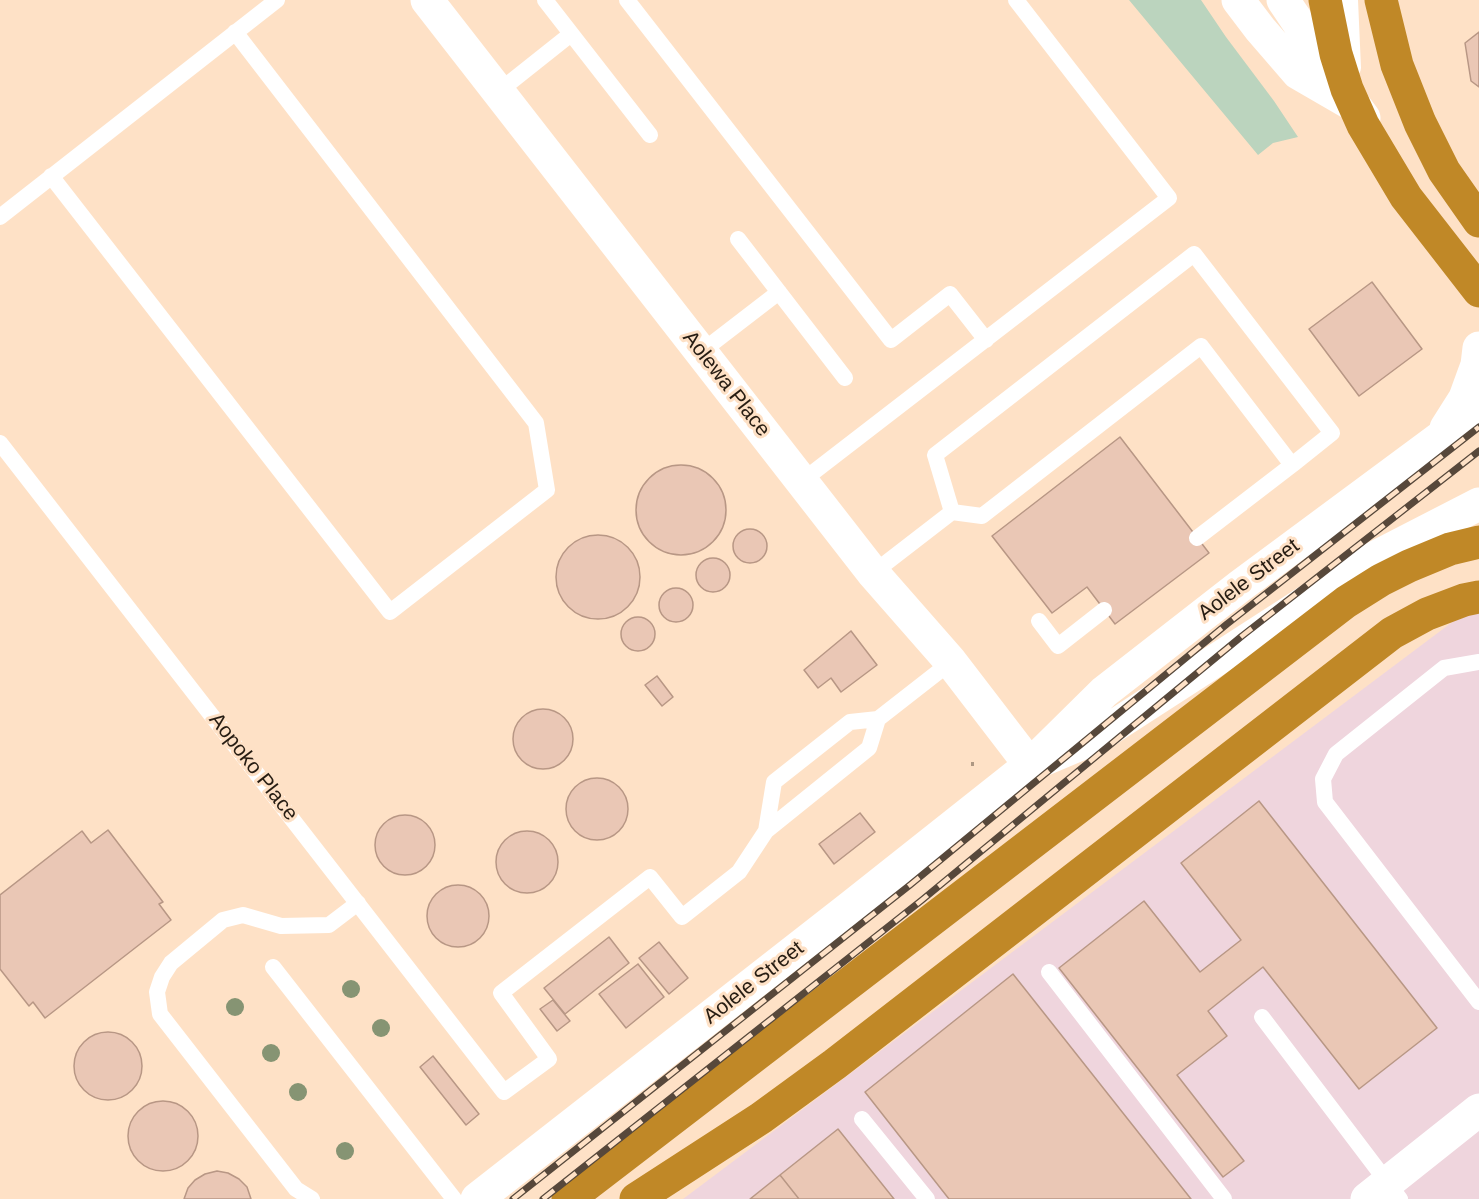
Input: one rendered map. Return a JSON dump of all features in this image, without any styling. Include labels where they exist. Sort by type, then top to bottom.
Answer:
[{"type":"highway","points":[[1325,0],[1336,54],[1347,89],[1363,124],[1406,197],[1479,293]]},
{"type":"highway","points":[[1381,0],[1397,65],[1419,123],[1444,171],[1475,245]]},
{"type":"highway","points":[[568,1199],[1346,602],[1380,580],[1409,566],[1450,549],[1479,542]]},
{"type":"highway","points":[[636,1199],[761,1118],[903,1012],[1392,633],[1427,614],[1464,600],[1479,597]]},
{"type":"street","name":"Aolewa Place","points":[[427,0],[873,573],[951,662],[1030,765]]},
{"type":"street","points":[[1238,0],[1298,73],[1355,106]]},
{"type":"street","points":[[1283,0],[1355,106],[1475,245],[1479,293]]},
{"type":"street","points":[[1440,437],[1465,398],[1477,365],[1479,348]]},
{"type":"street","name":"Aolele Street","points":[[477,1199],[1030,765],[1104,692],[1240,586],[1479,409]]},
{"type":"street","name":"Aolele Street","points":[[1030,765],[1096,737],[1374,558],[1479,504]]},
{"type":"street","points":[[1385,1194],[1479,1110]]},
{"type":"lane","points":[[0,217],[277,0]]},
{"type":"lane","points":[[545,0],[650,135]]},
{"type":"lane","points":[[627,0],[891,340],[950,294],[986,340]]},
{"type":"lane","points":[[802,481],[1169,198],[1016,0]]},
{"type":"lane","points":[[1350,0],[1355,106]]},
{"type":"lane","points":[[51,176],[390,612],[547,490],[536,423],[235,32]]},
{"type":"lane","points":[[498,92],[571,34]]},
{"type":"lane","points":[[738,239],[845,378]]},
{"type":"lane","points":[[952,512],[935,455],[1194,254],[1332,433],[1197,538]]},
{"type":"lane","points":[[701,352],[779,292]]},
{"type":"lane","points":[[873,573],[952,512],[982,516],[1201,346],[1292,465]]},
{"type":"lane","name":"Aopoko Place","points":[[0,443],[504,1092],[549,1059],[501,993],[650,877],[682,917],[739,872],[766,831]]},
{"type":"lane","points":[[1039,621],[1058,646],[1104,610]]},
{"type":"lane","points":[[766,831],[774,782],[850,722],[878,719],[951,662]]},
{"type":"lane","points":[[1478,998],[1325,802],[1323,779],[1336,754],[1444,668],[1479,662]]},
{"type":"lane","points":[[766,831],[869,748],[878,719]]},
{"type":"lane","points":[[312,1199],[297,1189],[160,1014],[157,992],[162,977],[171,963],[223,920],[243,915],[281,926],[329,925],[358,903]]},
{"type":"lane","points":[[273,967],[454,1199]]},
{"type":"lane","points":[[1048,972],[1224,1199]]},
{"type":"lane","points":[[1262,1017],[1385,1194]]},
{"type":"lane","points":[[862,1119],[927,1199]]},
{"type":"shaded area","points":[[1479,602],[1479,1199],[683,1199]]},
{"type":"green space","points":[[1129,0],[1201,0],[1298,137],[1273,143],[1258,155]]},
{"type":"building","points":[[1479,32],[1479,87],[1471,81],[1465,43]]},
{"type":"building","points":[[1372,282],[1422,349],[1359,396],[1309,329]]},
{"type":"building","points":[[1120,437],[1209,553],[1115,624],[1087,587],[1052,613],[992,536]]},
{"type":"building","points":[[681,465],[698,468],[713,478],[723,493],[726,510],[723,527],[713,542],[698,552],[681,555],[664,552],[649,542],[639,527],[636,510],[639,493],[649,478],[664,468]]},
{"type":"building","points":[[750,529],[762,534],[767,546],[762,558],[750,563],[738,558],[733,546],[738,534]]},
{"type":"building","points":[[598,535],[614,538],[628,547],[637,561],[640,577],[637,593],[628,607],[614,616],[598,619],[582,616],[568,607],[559,593],[556,577],[559,561],[568,547],[582,538]]},
{"type":"building","points":[[713,558],[725,563],[730,575],[725,587],[713,592],[701,587],[696,575],[701,563]]},
{"type":"building","points":[[676,588],[688,593],[693,605],[688,617],[676,622],[664,617],[659,605],[664,593]]},
{"type":"building","points":[[638,617],[650,622],[655,634],[650,646],[638,651],[626,646],[621,634],[626,622]]},
{"type":"building","points":[[851,631],[877,665],[841,692],[831,678],[818,688],[804,670]]},
{"type":"building","points":[[657,676],[673,697],[662,706],[645,685]]},
{"type":"building","points":[[537,709],[549,709],[560,714],[568,722],[573,739],[571,751],[560,764],[549,769],[537,769],[526,764],[518,756],[513,745],[513,733],[518,722],[526,714]]},
{"type":"building","points":[[591,778],[603,778],[619,787],[626,797],[628,809],[626,821],[619,831],[603,840],[591,840],[580,835],[571,826],[566,815],[566,803],[571,792],[580,783]]},
{"type":"building","points":[[1259,801],[1437,1028],[1359,1089],[1263,967],[1208,1011],[1227,1036],[1177,1075],[1244,1161],[1223,1177],[1059,968],[1144,901],[1200,972],[1241,940],[1181,863]]},
{"type":"building","points":[[860,813],[875,832],[834,864],[819,844]]},
{"type":"building","points":[[405,815],[422,820],[430,828],[435,845],[430,862],[422,870],[405,875],[388,870],[380,862],[375,845],[380,828],[388,820]]},
{"type":"building","points":[[108,830],[163,902],[159,904],[171,920],[45,1018],[33,1002],[29,1006],[0,969],[0,895],[82,831],[91,843]]},
{"type":"building","points":[[527,831],[544,836],[549,840],[553,845],[558,862],[553,879],[549,884],[544,888],[527,893],[510,888],[505,884],[501,879],[496,862],[501,845],[505,840],[510,836]]},
{"type":"building","points":[[452,885],[464,885],[480,894],[487,904],[489,916],[487,928],[480,938],[464,947],[452,947],[441,942],[432,933],[427,922],[427,910],[432,899],[441,890]]},
{"type":"building","points":[[609,937],[629,963],[565,1014],[544,988]]},
{"type":"building","points":[[659,942],[688,978],[669,994],[639,958]]},
{"type":"building","points":[[638,964],[664,997],[626,1028],[599,994]]},
{"type":"building","points":[[1013,974],[1191,1199],[949,1199],[865,1092]]},
{"type":"building","points":[[553,1000],[570,1021],[557,1031],[540,1009]]},
{"type":"building","points":[[115,1032],[127,1038],[136,1047],[142,1059],[140,1079],[132,1090],[115,1100],[101,1100],[84,1090],[76,1079],[74,1059],[84,1042],[95,1034]]},
{"type":"building","points":[[433,1056],[479,1114],[466,1125],[420,1067]]},
{"type":"building","points":[[170,1101],[183,1107],[192,1116],[196,1122],[198,1136],[196,1150],[188,1161],[177,1169],[156,1171],[138,1161],[130,1150],[128,1129],[138,1111],[149,1103]]},
{"type":"building","points":[[838,1129],[894,1199],[799,1199],[780,1175]]},
{"type":"building","points":[[217,1171],[228,1173],[239,1179],[247,1187],[251,1199],[184,1199],[188,1188],[195,1180]]},
{"type":"building","points":[[780,1175],[799,1199],[750,1199]]},
{"type":"railway","points":[[513,1199],[910,885],[1227,624],[1479,427]]},
{"type":"railway","points":[[543,1199],[922,900],[1242,636],[1479,451]]}]
